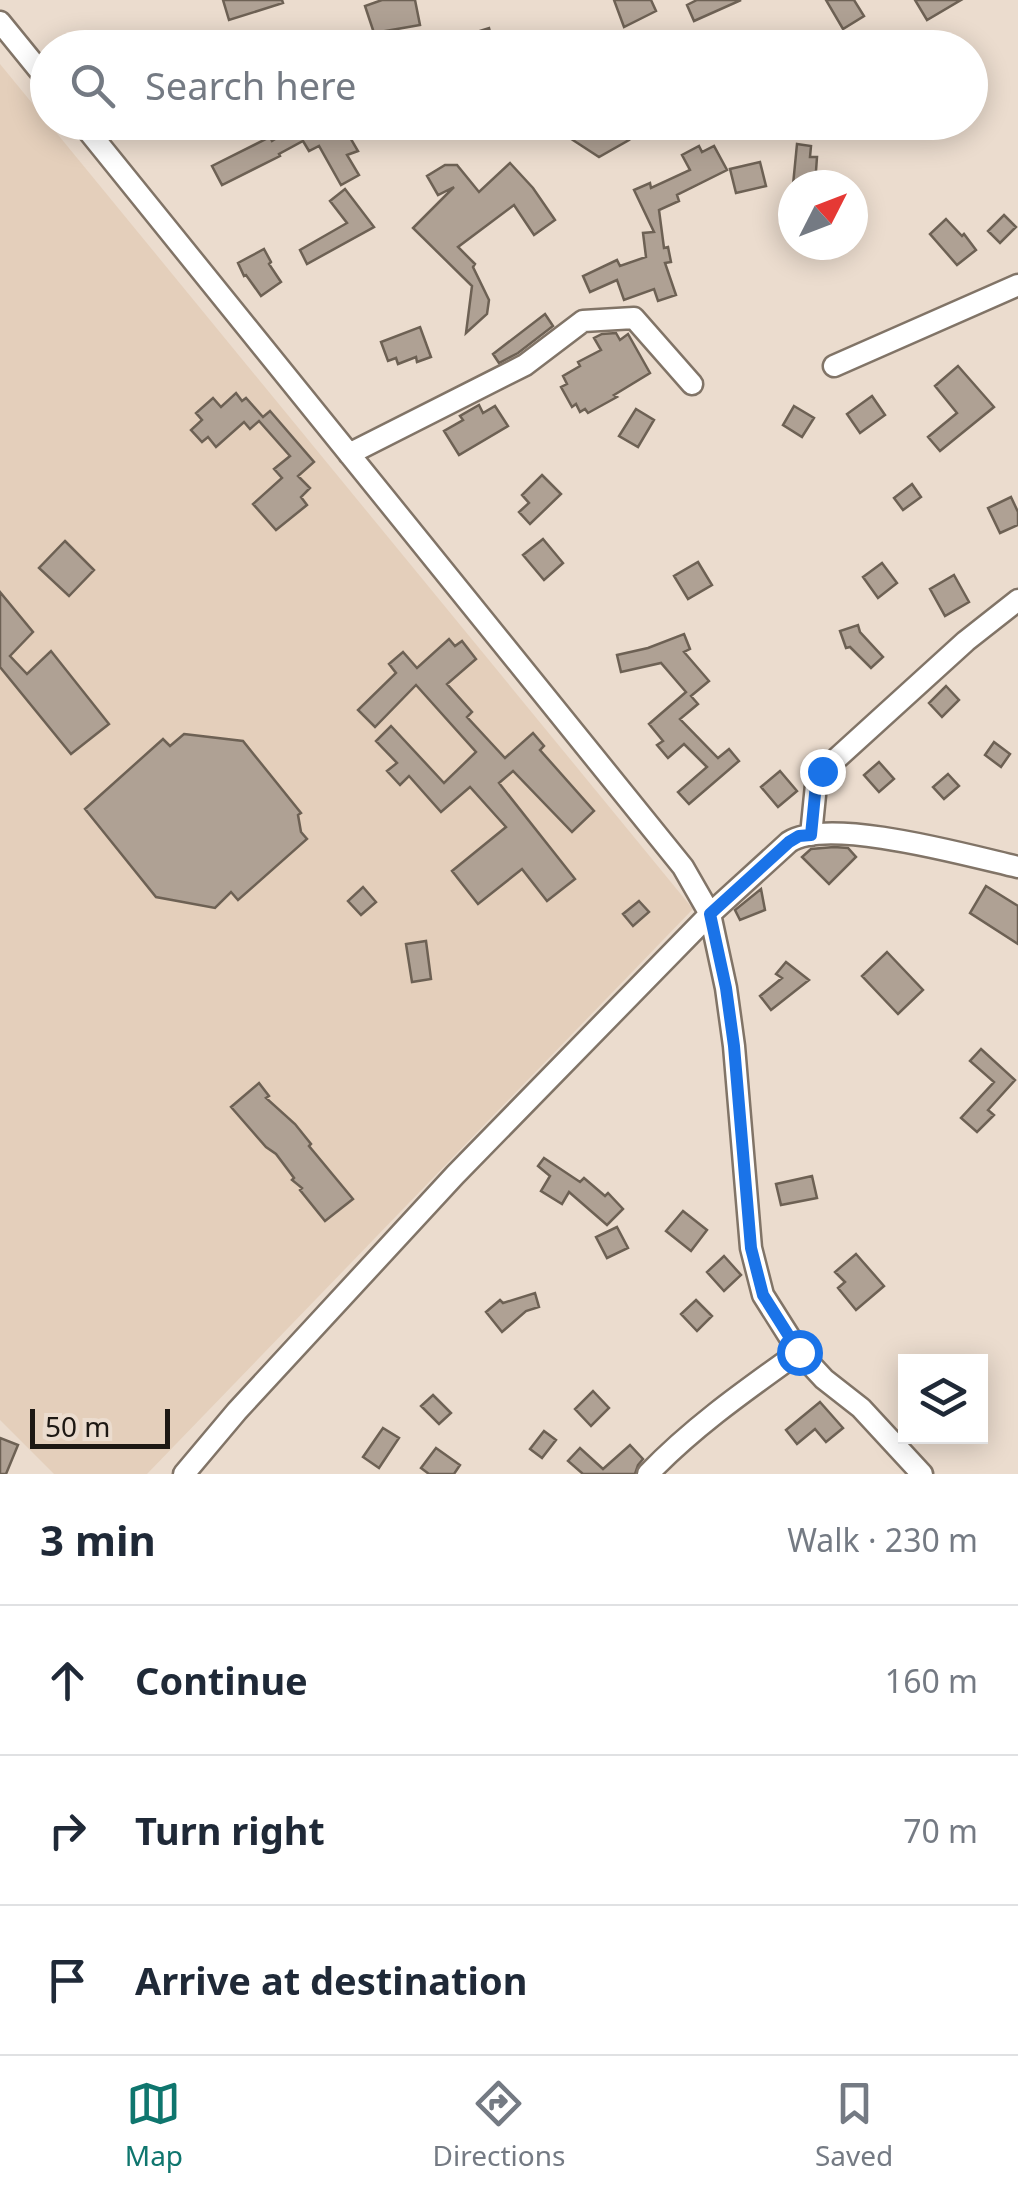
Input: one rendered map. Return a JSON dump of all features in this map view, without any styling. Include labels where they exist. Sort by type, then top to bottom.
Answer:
[{"type":"street","points":[[0,22],[30,59]]},
{"type":"street","points":[[96,140],[684,867],[710,914],[726,988],[751,1248],[763,1295],[799,1352],[860,1408],[922,1474]]},
{"type":"street","points":[[834,366],[1018,285]]},
{"type":"street","points":[[349,454],[524,365],[583,321],[634,318],[692,384]]},
{"type":"street","points":[[811,835],[816,784],[822,771],[966,641],[1018,600]]},
{"type":"street","points":[[184,1474],[236,1411],[455,1175],[710,914],[789,842],[799,836],[849,834],[1018,867]]},
{"type":"street","points":[[648,1474],[723,1406],[799,1352]]},
{"type":"shaded area","points":[[0,64],[30,101],[30,140],[62,140],[693,909],[147,1474],[54,1474],[0,1420]]},
{"type":"building","points":[[223,0],[282,0],[283,3],[229,20]]},
{"type":"building","points":[[382,0],[415,0],[420,25],[373,30],[365,6]]},
{"type":"building","points":[[614,0],[651,0],[656,11],[624,27]]},
{"type":"building","points":[[697,0],[741,0],[694,21],[687,5]]},
{"type":"building","points":[[826,0],[854,0],[864,16],[843,29]]},
{"type":"building","points":[[915,0],[961,0],[927,20]]},
{"type":"building","points":[[264,140],[352,140],[358,151],[347,155],[359,175],[341,185],[319,146],[309,151],[303,141],[222,185],[212,166]]},
{"type":"building","points":[[573,140],[629,140],[599,157]]},
{"type":"building","points":[[797,144],[811,146],[810,157],[817,157],[816,170],[794,170]]},
{"type":"building","points":[[699,146],[702,152],[714,146],[727,170],[677,195],[679,201],[659,210],[664,248],[668,247],[671,262],[665,263],[676,295],[658,301],[654,289],[624,300],[617,280],[590,292],[583,276],[617,260],[620,266],[646,257],[643,233],[654,232],[634,190],[650,183],[651,188],[690,170],[682,155]]},
{"type":"building","points":[[760,162],[766,186],[736,193],[730,169]]},
{"type":"building","points":[[510,163],[555,220],[534,235],[514,205],[458,247],[475,264],[489,300],[487,314],[466,333],[472,286],[413,228],[454,187],[438,195],[427,176],[445,165],[457,165],[479,192]]},
{"type":"building","points":[[345,189],[374,227],[307,264],[300,250],[347,223],[330,201]]},
{"type":"building","points":[[1004,215],[1016,227],[1000,243],[988,231]]},
{"type":"building","points":[[946,219],[976,250],[957,265],[930,234]]},
{"type":"building","points":[[264,249],[281,282],[261,296],[238,263]]},
{"type":"building","points":[[545,314],[553,326],[499,363],[493,354]]},
{"type":"building","points":[[420,327],[431,357],[417,362],[416,357],[398,364],[396,358],[388,361],[381,342]]},
{"type":"building","points":[[616,333],[620,340],[628,334],[650,373],[614,395],[617,397],[588,413],[585,409],[580,412],[576,404],[572,407],[561,387],[567,384],[563,376],[580,366],[578,362],[601,350],[594,338]]},
{"type":"building","points":[[958,366],[994,407],[940,451],[928,437],[957,413],[935,386]]},
{"type":"building","points":[[236,393],[263,417],[270,411],[314,462],[298,476],[310,488],[301,497],[307,505],[276,530],[253,504],[282,478],[274,469],[290,456],[259,421],[250,429],[244,422],[216,447],[208,437],[202,442],[191,430],[202,420],[196,413],[213,398],[221,407]]},
{"type":"building","points":[[872,396],[885,415],[860,433],[847,414]]},
{"type":"building","points":[[479,405],[483,413],[495,406],[508,426],[459,455],[444,431]]},
{"type":"building","points":[[794,406],[814,418],[802,437],[783,425]]},
{"type":"building","points":[[636,409],[654,420],[638,447],[619,436]]},
{"type":"building","points":[[542,475],[561,494],[530,524],[519,512],[529,503],[522,495]]},
{"type":"building","points":[[912,484],[921,497],[903,510],[894,498]]},
{"type":"building","points":[[1011,497],[1018,512],[1018,525],[1000,533],[988,508]]},
{"type":"building","points":[[543,539],[563,563],[544,580],[523,555]]},
{"type":"building","points":[[65,541],[94,570],[69,596],[39,568]]},
{"type":"building","points":[[698,562],[712,585],[688,599],[674,576]]},
{"type":"building","points":[[882,563],[897,583],[878,598],[863,577]]},
{"type":"building","points":[[954,575],[969,602],[945,616],[930,589]]},
{"type":"building","points":[[0,592],[33,632],[10,656],[27,674],[51,651],[109,724],[71,754],[0,667]]},
{"type":"building","points":[[858,625],[883,657],[871,668],[850,647],[846,648],[840,631]]},
{"type":"building","points":[[684,634],[690,649],[684,652],[709,681],[691,696],[698,704],[680,719],[718,758],[729,749],[739,761],[689,804],[678,792],[707,767],[684,744],[668,758],[657,745],[663,741],[649,724],[686,692],[661,663],[621,672],[617,655]]},
{"type":"building","points":[[449,639],[455,646],[462,641],[476,659],[447,684],[472,712],[467,717],[505,758],[533,733],[544,746],[540,750],[594,811],[572,832],[513,771],[499,783],[575,879],[547,901],[522,869],[478,904],[452,871],[506,827],[470,787],[441,812],[409,776],[400,785],[387,771],[397,763],[376,741],[391,726],[444,783],[476,752],[416,685],[375,727],[358,710],[396,673],[389,664],[403,652],[417,668]]},
{"type":"building","points":[[946,686],[959,700],[942,717],[929,703]]},
{"type":"building","points":[[184,734],[243,741],[301,813],[301,832],[307,839],[238,900],[231,892],[215,908],[156,897],[85,809],[163,739],[170,746]]},
{"type":"building","points":[[994,742],[1010,754],[1001,767],[985,755]]},
{"type":"building","points":[[879,762],[894,779],[879,792],[864,775]]},
{"type":"building","points":[[780,771],[797,791],[778,807],[761,787]]},
{"type":"building","points":[[948,774],[959,786],[944,799],[933,787]]},
{"type":"building","points":[[848,848],[856,857],[829,884],[802,857],[811,849]]},
{"type":"building","points":[[986,886],[1018,906],[1018,944],[970,913]]},
{"type":"building","points":[[363,887],[376,902],[361,915],[348,901]]},
{"type":"building","points":[[761,889],[765,910],[740,920],[735,910]]},
{"type":"building","points":[[639,901],[649,912],[633,926],[623,914]]},
{"type":"building","points":[[426,941],[431,979],[412,982],[406,944]]},
{"type":"building","points":[[887,952],[923,990],[898,1014],[862,976]]},
{"type":"building","points":[[786,962],[809,980],[771,1010],[760,996],[782,978],[776,974]]},
{"type":"building","points":[[981,1049],[1015,1080],[988,1110],[994,1115],[977,1132],[961,1118],[994,1082],[970,1061]]},
{"type":"building","points":[[259,1083],[269,1096],[266,1098],[295,1124],[353,1199],[325,1221],[276,1154],[231,1107]]},
{"type":"building","points":[[544,1158],[580,1182],[584,1178],[605,1196],[608,1193],[623,1209],[607,1225],[569,1192],[562,1204],[541,1191],[550,1176],[538,1166]]},
{"type":"building","points":[[812,1176],[817,1198],[781,1205],[776,1184]]},
{"type":"building","points":[[683,1211],[707,1230],[691,1251],[666,1231]]},
{"type":"building","points":[[617,1227],[628,1248],[607,1258],[596,1237]]},
{"type":"building","points":[[856,1254],[884,1286],[856,1310],[838,1288],[845,1282],[835,1272]]},
{"type":"building","points":[[724,1256],[741,1275],[724,1291],[707,1272]]},
{"type":"building","points":[[535,1293],[539,1307],[526,1311],[502,1332],[486,1312],[500,1300],[503,1303]]},
{"type":"building","points":[[696,1300],[712,1316],[697,1331],[681,1314]]},
{"type":"building","points":[[593,1391],[609,1408],[591,1426],[575,1409]]},
{"type":"building","points":[[433,1395],[451,1413],[439,1424],[421,1406]]},
{"type":"building","points":[[820,1402],[843,1428],[826,1442],[815,1429],[797,1444],[786,1430]]},
{"type":"building","points":[[383,1428],[399,1438],[379,1468],[363,1457]]},
{"type":"building","points":[[544,1431],[556,1440],[542,1458],[530,1449]]},
{"type":"building","points":[[0,1438],[18,1445],[6,1474],[0,1474]]},
{"type":"building","points":[[630,1445],[643,1459],[635,1474],[583,1474],[568,1461],[580,1448],[603,1469]]},
{"type":"building","points":[[436,1448],[460,1465],[454,1474],[429,1474],[421,1468]]},
{"type":"route","points":[[799,1352],[763,1295],[751,1248],[734,1046],[710,914],[789,842],[811,835],[813,800],[822,771]]}]
